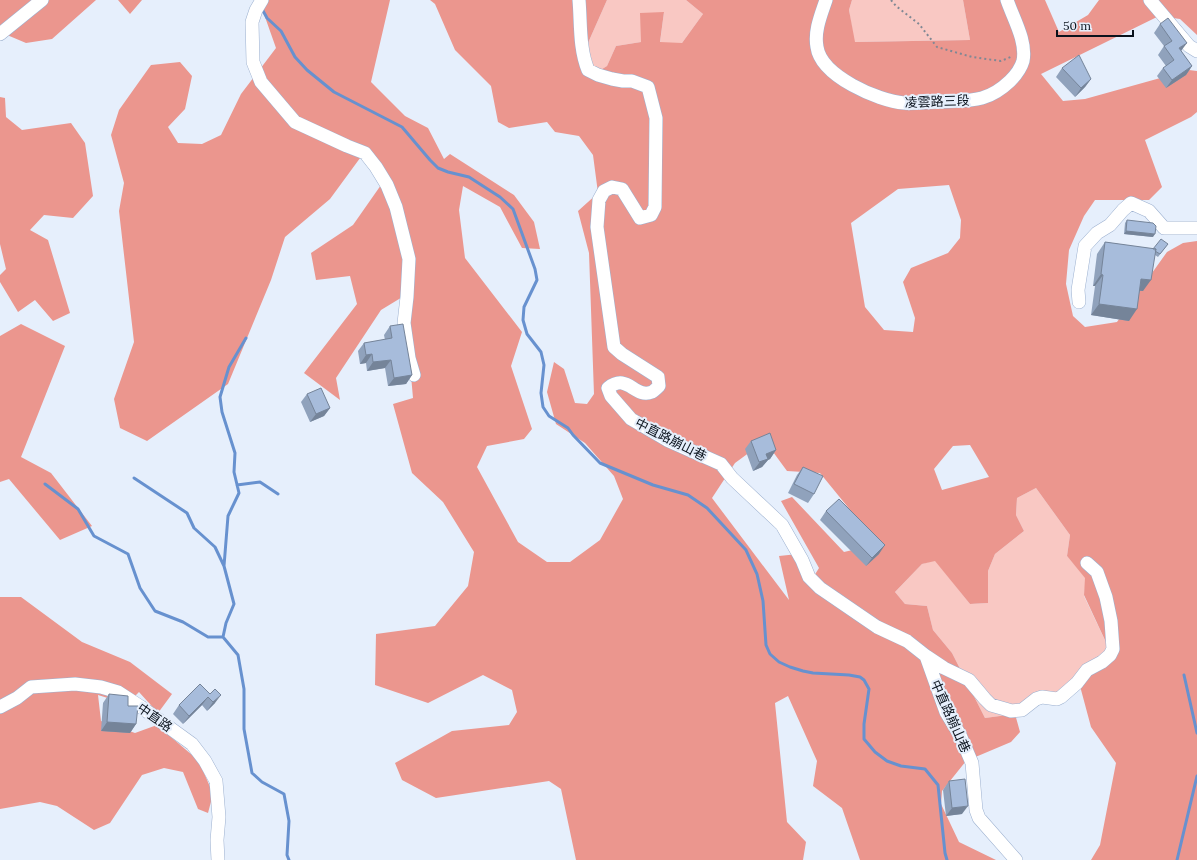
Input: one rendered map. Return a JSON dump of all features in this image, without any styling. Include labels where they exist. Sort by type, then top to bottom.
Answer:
[{"type":"street","points":[[0,34],[42,0]]},
{"type":"street","name":"中直路崩山巷","points":[[579,0],[580,32],[588,70],[612,79],[632,81],[648,87],[656,118],[655,207],[651,216],[640,218],[622,189],[612,187],[604,191],[599,200],[597,227],[614,347],[658,378],[659,386],[651,392],[642,393],[622,383],[615,383],[608,388],[611,396],[631,419],[667,440],[721,464],[732,478],[782,525],[802,560],[809,577],[820,588],[877,627],[907,641],[926,656],[946,712],[960,735],[972,763],[976,810],[979,818],[1016,860]]},
{"type":"street","name":"凌雲路三段","points":[[826,0],[816,32],[817,48],[823,62],[841,79],[880,99],[904,104],[986,98],[1001,90],[1014,78],[1022,63],[1024,51]]},
{"type":"street","points":[[1007,0],[1021,38],[1024,51]]},
{"type":"street","points":[[1150,0],[1189,46],[1197,51]]},
{"type":"street","points":[[259,5],[252,22],[253,62],[261,82],[295,122],[365,153],[388,186],[396,207],[409,259],[404,323],[409,358],[414,375]]},
{"type":"street","points":[[1079,302],[1078,290],[1085,246],[1097,233],[1110,225],[1131,203],[1149,211],[1164,228],[1197,228]]},
{"type":"street","points":[[926,656],[944,668],[969,680],[991,705],[1011,711],[1022,710],[1036,699],[1042,697],[1057,699],[1061,697],[1087,670],[1102,662],[1110,655],[1113,649],[1111,621],[1106,597],[1097,572],[1087,563]]},
{"type":"street","name":"中直路","points":[[0,707],[17,698],[31,687],[75,684],[101,687],[118,692],[152,714],[192,744],[206,761],[216,781],[219,817],[217,840],[218,860]]},
{"type":"path","points":[[891,0],[919,24],[937,48],[972,57],[1001,61],[1024,51]]},
{"type":"shaded area","points":[[0,0],[96,0],[52,39],[26,43],[0,32]]},
{"type":"shaded area","points":[[118,0],[142,0],[130,14]]},
{"type":"shaded area","points":[[259,0],[390,0],[371,82],[405,116],[428,128],[444,159],[450,154],[514,195],[534,222],[540,249],[522,248],[500,207],[463,186],[459,210],[465,258],[522,332],[511,366],[532,429],[524,439],[487,446],[477,467],[518,542],[547,562],[570,562],[600,540],[623,499],[614,476],[585,443],[556,424],[547,392],[554,362],[564,369],[575,403],[587,404],[594,394],[589,253],[578,211],[598,193],[593,155],[579,136],[555,132],[547,122],[509,128],[498,122],[491,86],[455,50],[435,4],[430,0],[607,0],[584,52],[594,74],[607,66],[616,46],[641,42],[640,13],[664,12],[660,42],[682,43],[703,14],[686,0],[852,0],[849,10],[855,42],[970,40],[963,0],[1045,0],[1059,32],[1088,15],[1099,0],[1197,0],[1197,35],[1180,19],[1159,16],[1041,74],[1063,101],[1085,99],[1189,70],[1197,71],[1197,112],[1191,117],[1145,140],[1162,187],[1149,200],[1095,200],[1084,216],[1069,250],[1066,284],[1073,316],[1085,327],[1117,322],[1167,252],[1183,243],[1197,241],[1197,860],[1091,860],[1100,845],[1116,763],[1091,727],[1080,686],[1111,653],[1084,595],[1085,578],[1067,556],[1070,535],[1036,488],[1017,498],[1016,515],[1024,531],[995,554],[988,571],[988,603],[970,604],[935,561],[922,564],[895,592],[905,604],[927,606],[933,630],[952,653],[985,718],[1015,714],[1020,732],[1011,742],[966,761],[942,791],[941,804],[959,842],[996,860],[860,860],[842,808],[813,786],[817,761],[788,696],[775,703],[787,822],[806,842],[803,860],[576,860],[561,789],[549,781],[436,798],[402,780],[395,763],[452,731],[509,725],[517,712],[512,690],[483,675],[428,703],[375,685],[376,634],[435,626],[468,586],[474,552],[443,502],[412,473],[393,404],[413,398],[404,296],[381,310],[336,378],[340,400],[304,373],[357,304],[350,276],[316,280],[311,253],[353,225],[388,175],[363,154],[330,199],[285,237],[271,280],[228,384],[147,441],[120,428],[114,399],[134,342],[119,211],[124,183],[111,135],[119,110],[151,65],[180,62],[192,76],[185,109],[168,127],[178,143],[202,144],[221,135],[241,94],[276,48]],"holes":[[[949,185],[961,220],[960,238],[948,253],[911,268],[903,282],[915,318],[913,332],[884,330],[865,307],[851,223],[898,189]],[[765,441],[787,471],[820,473],[878,544],[844,552],[792,497],[781,501],[819,568],[814,576],[798,554],[779,556],[789,600],[712,498],[735,463]],[[970,445],[989,477],[942,490],[934,469],[953,446]]]},
{"type":"shaded area","points":[[607,0],[686,0],[703,14],[682,43],[660,43],[664,12],[641,42],[616,46],[607,66],[594,74],[584,52]]},
{"type":"shaded area","points":[[852,0],[963,0],[970,40],[854,42],[849,10]]},
{"type":"shaded area","points":[[0,97],[5,98],[6,117],[22,130],[71,123],[85,143],[93,196],[73,218],[44,215],[30,230],[48,240],[70,313],[53,321],[35,300],[18,312],[0,282],[0,275],[6,269],[0,244]]},
{"type":"shaded area","points":[[21,324],[65,346],[21,457],[51,473],[92,526],[60,540],[9,479],[0,482],[0,336]]},
{"type":"shaded area","points":[[1036,488],[1070,535],[1067,556],[1086,578],[1084,596],[1111,653],[1066,695],[1039,696],[1015,714],[985,718],[952,653],[933,630],[927,606],[905,604],[895,592],[922,564],[935,560],[970,604],[988,603],[988,571],[995,554],[1024,531],[1016,515],[1017,498]]},
{"type":"shaded area","points":[[0,597],[21,597],[82,642],[130,662],[172,694],[158,713],[139,692],[127,704],[98,695],[101,721],[135,733],[157,725],[199,761],[213,794],[208,813],[198,809],[183,772],[164,768],[142,775],[110,823],[94,830],[57,806],[40,802],[0,809]]},
{"type":"building","points":[[1168,18],[1187,43],[1179,48],[1192,66],[1172,80],[1163,68],[1174,60],[1164,46],[1172,41],[1160,24]]},
{"type":"building","points":[[1079,55],[1091,79],[1081,88],[1062,68]]},
{"type":"building","points":[[1127,220],[1153,223],[1156,226],[1155,234],[1126,231]]},
{"type":"building","points":[[1161,239],[1168,244],[1160,254],[1155,251],[1156,249],[1153,249]]},
{"type":"building","points":[[1105,242],[1156,249],[1151,280],[1141,279],[1137,309],[1099,304]]},
{"type":"building","points":[[403,324],[412,375],[394,378],[391,360],[373,362],[372,354],[366,355],[364,343],[392,338],[390,326]]},
{"type":"building","points":[[321,388],[330,408],[316,414],[307,394]]},
{"type":"building","points":[[770,433],[776,450],[766,454],[768,459],[759,462],[751,441]]},
{"type":"building","points":[[803,467],[823,476],[814,494],[794,484]]},
{"type":"building","points":[[839,499],[885,545],[872,558],[826,511]]},
{"type":"building","points":[[200,684],[210,694],[215,689],[221,695],[213,702],[208,697],[189,716],[179,705]]},
{"type":"building","points":[[109,694],[128,696],[128,706],[138,706],[136,724],[107,722]]},
{"type":"building","points":[[965,779],[968,806],[952,808],[949,781]]},
{"type":"waterway","points":[[262,9],[267,18],[281,31],[295,57],[307,70],[334,92],[402,127],[438,168],[469,177],[500,197],[513,209],[535,269],[537,280],[524,307],[523,320],[527,334],[541,352],[544,365],[541,393],[543,407],[549,416],[568,428],[600,463],[653,485],[688,495],[707,508],[746,550],[757,574],[763,601],[766,645],[770,654],[779,662],[803,671],[849,675],[860,677],[864,680],[869,689],[864,724],[864,739],[875,752],[887,761],[901,766],[925,769],[938,785],[947,860]]},
{"type":"waterway","points":[[224,566],[228,516],[239,493],[234,472],[235,453],[222,412],[220,397],[229,367],[246,338]]},
{"type":"waterway","points":[[134,478],[187,513],[194,528],[215,547],[224,566],[234,604],[226,623],[223,637]]},
{"type":"waterway","points":[[237,485],[260,482],[278,494]]},
{"type":"waterway","points":[[45,484],[78,509],[94,536],[128,554],[140,588],[155,611],[183,622],[208,637],[223,637],[238,655],[244,689],[244,729],[252,773],[262,782],[284,794],[289,821],[287,855],[289,860]]},
{"type":"waterway","points":[[1184,675],[1197,733]]},
{"type":"waterway","points":[[1177,860],[1197,776]]}]
